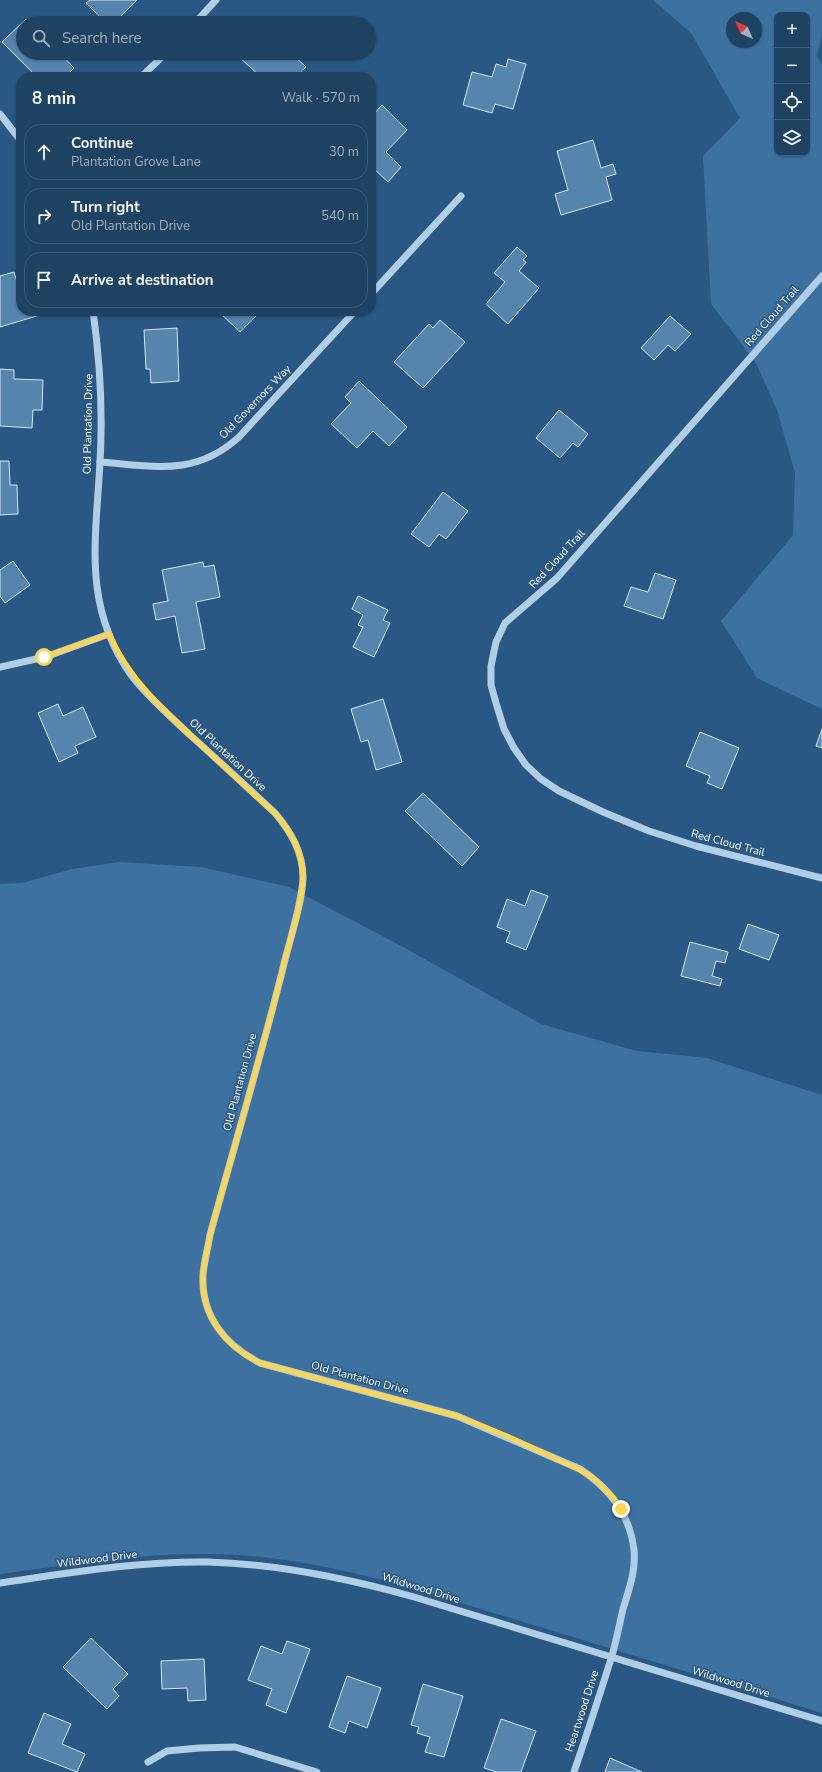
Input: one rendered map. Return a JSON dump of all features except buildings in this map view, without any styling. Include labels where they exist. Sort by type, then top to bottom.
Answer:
[{"type":"street","points":[[201,16],[216,0]]},
{"type":"street","points":[[146,72],[159,60]]},
{"type":"street","points":[[0,114],[16,135]]},
{"type":"street","points":[[376,289],[462,196]]},
{"type":"street","name":"Red Cloud Trail","points":[[822,276],[557,578],[506,623],[496,642],[491,666],[491,685],[504,729],[514,748],[536,774],[559,791],[603,812],[649,831],[696,846],[822,878]]},
{"type":"street","name":"Old Plantation Drive","points":[[94,316],[100,369],[100,462],[94,534],[95,582],[101,610],[109,634],[116,650],[140,685],[165,711],[275,813],[287,827],[296,843],[301,860],[303,878],[278,987],[210,1235],[203,1274],[203,1286],[207,1304],[213,1320],[223,1336],[232,1346],[242,1354],[260,1363],[457,1416],[507,1436],[592,1477],[613,1497],[621,1509],[632,1536],[634,1551],[632,1579],[611,1658]]},
{"type":"street","name":"Old Governors Way","points":[[100,462],[182,466],[198,462],[227,448],[239,437],[350,316]]},
{"type":"street","points":[[0,667],[44,657],[109,634]]},
{"type":"street","name":"Wildwood Drive","points":[[0,1582],[118,1567],[163,1563],[208,1562],[260,1565],[305,1571],[360,1582],[414,1597],[822,1721]]},
{"type":"street","name":"Heartwood Drive","points":[[574,1772],[611,1658]]},
{"type":"street","points":[[148,1762],[167,1752],[199,1748],[235,1747],[317,1772]]},
{"type":"shaded area","points":[[653,0],[822,0],[822,35],[817,56],[822,64],[822,709],[757,678],[721,621],[793,535],[795,473],[777,410],[756,363],[711,304],[703,156],[740,118],[691,33]]},
{"type":"shaded area","points":[[119,862],[201,867],[289,887],[405,948],[541,1024],[637,1051],[707,1058],[822,1095],[822,1713],[415,1589],[312,1564],[233,1555],[180,1554],[103,1560],[0,1574],[0,884],[22,883],[72,869]]},
{"type":"route","points":[[44,657],[109,634],[116,650],[131,674],[140,685],[165,711],[275,813],[287,827],[296,843],[301,860],[303,878],[300,896],[278,987],[210,1235],[203,1274],[203,1286],[207,1304],[213,1320],[223,1336],[242,1354],[260,1363],[457,1416],[507,1436],[592,1477],[613,1497],[621,1509]]}]
